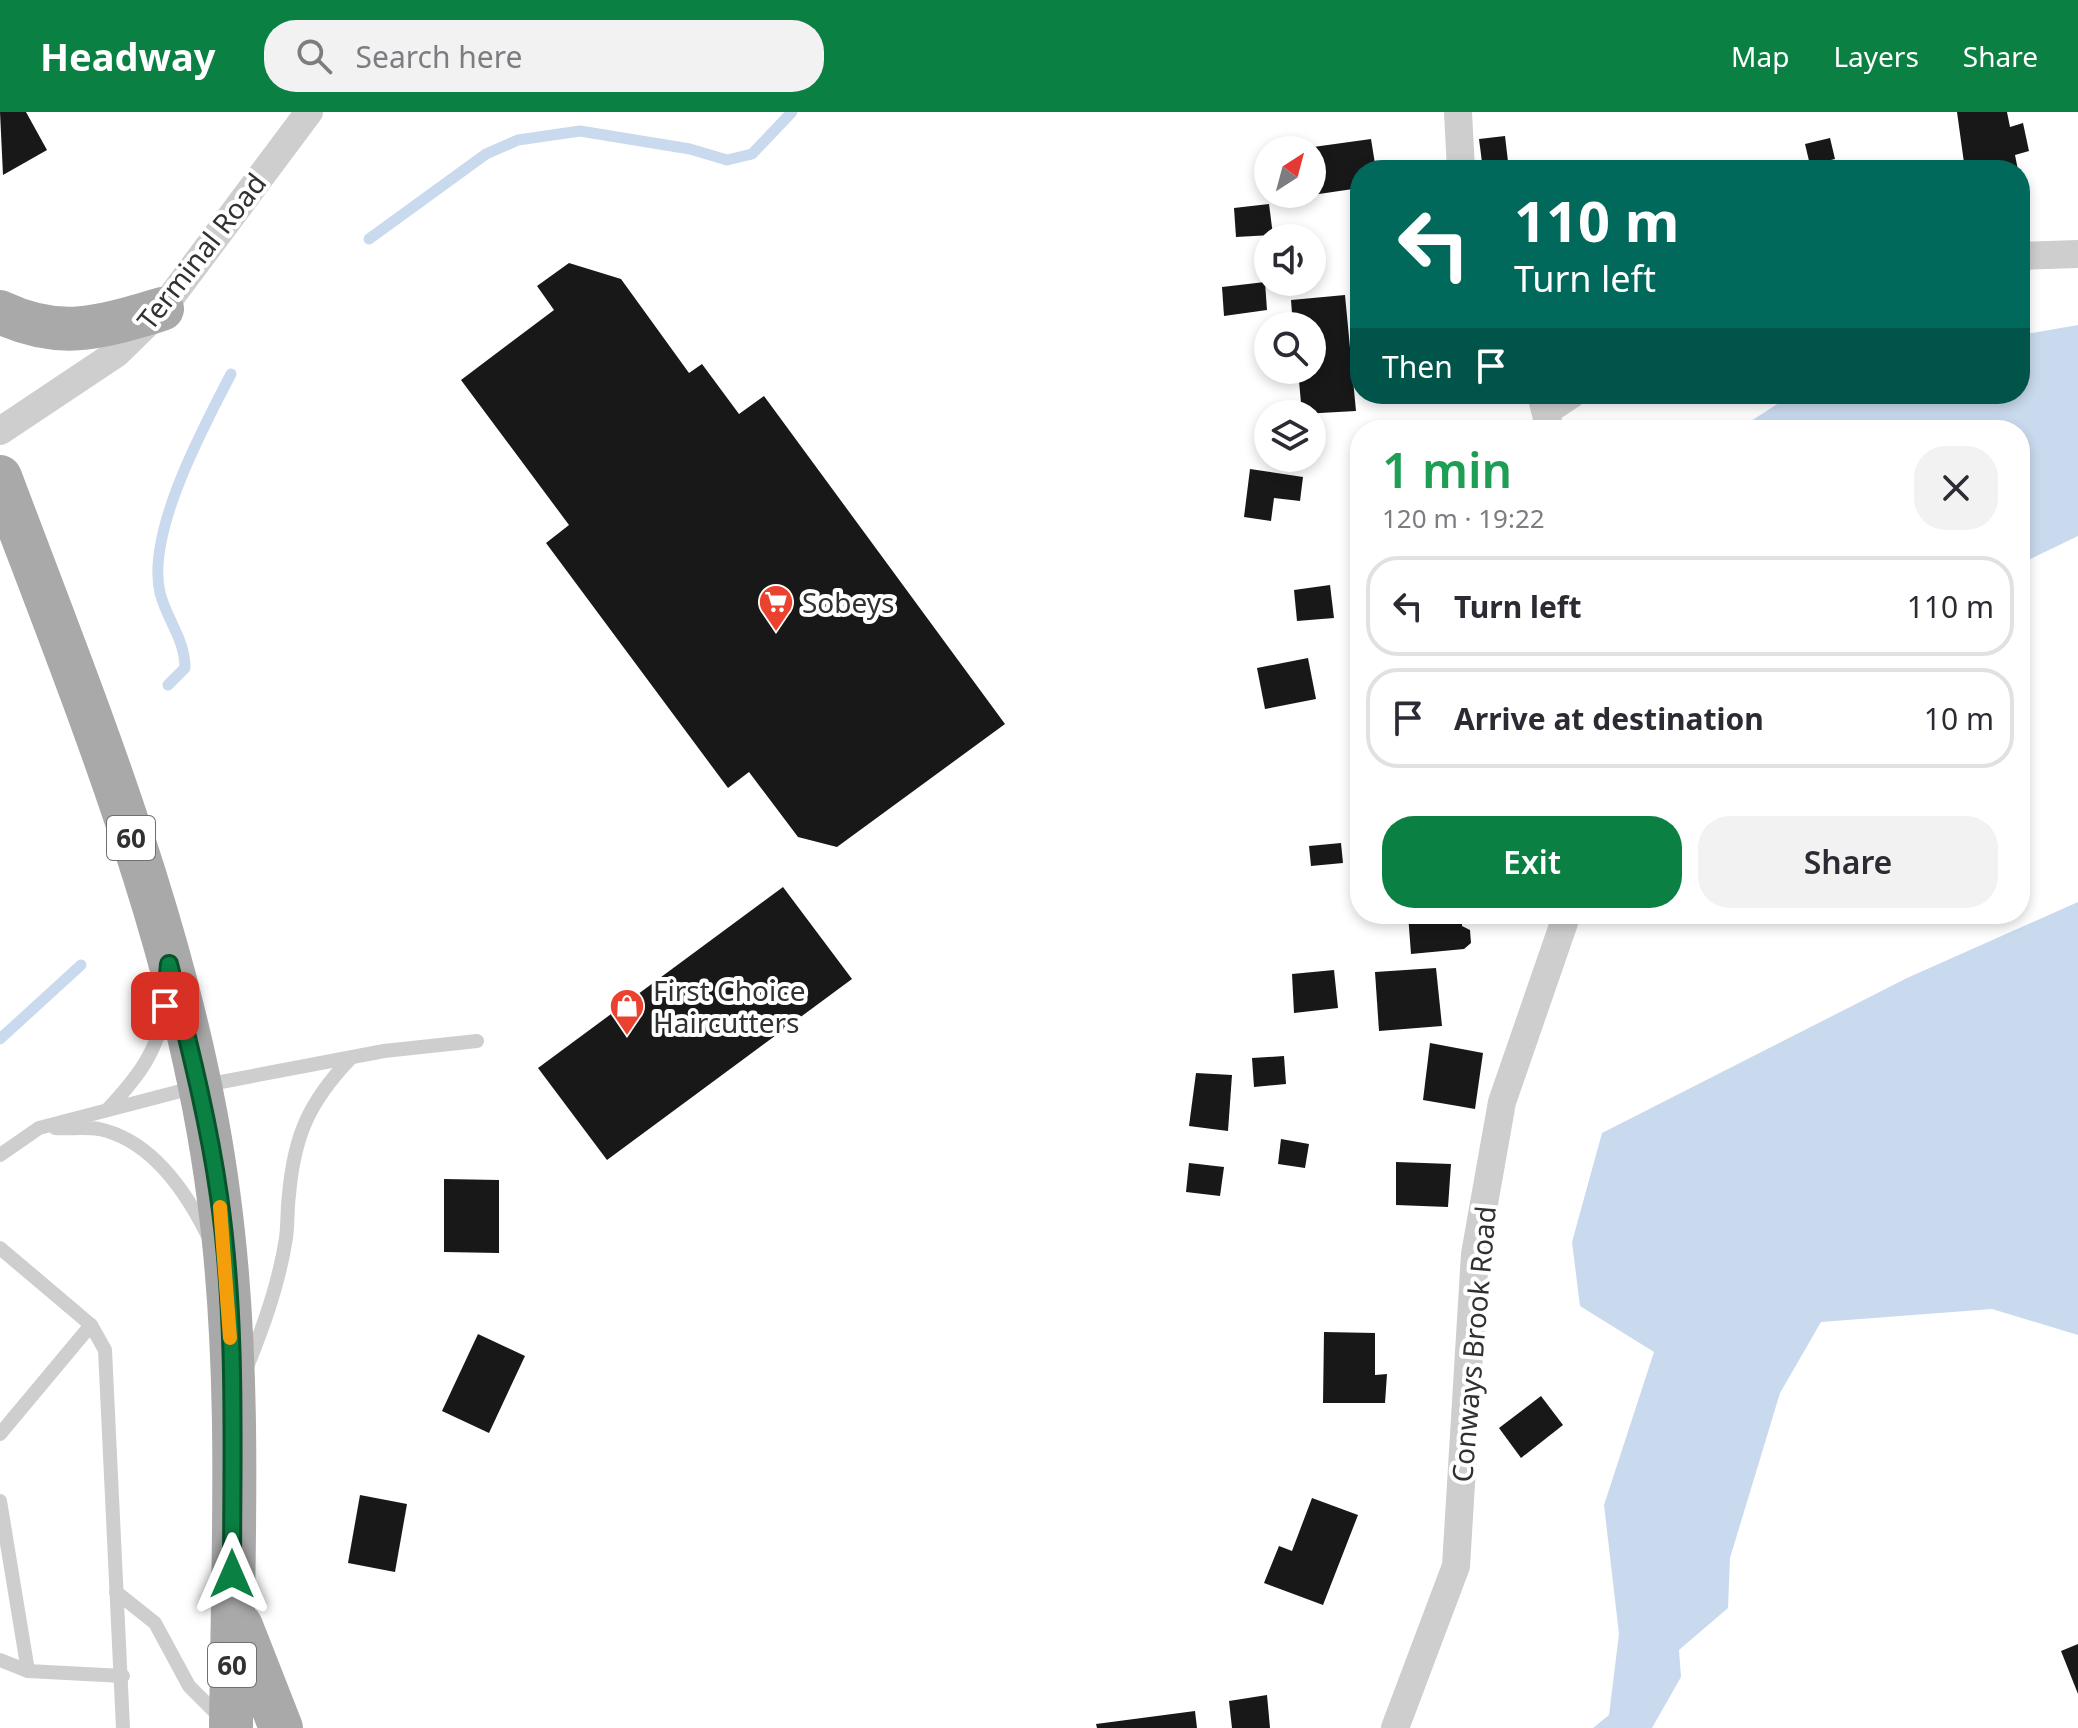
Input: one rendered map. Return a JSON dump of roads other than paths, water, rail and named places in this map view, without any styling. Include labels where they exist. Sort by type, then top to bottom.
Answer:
[{"type":"main road","points":[[0,312],[48,330],[77,330],[162,309]]},
{"type":"main road","name":"60","points":[[0,477],[89,713],[169,964],[200,1086],[219,1197],[227,1272],[233,1405],[231,1728]]},
{"type":"main road","points":[[232,1603],[281,1728]]},
{"type":"street","name":"Terminal Road","points":[[0,431],[117,353],[162,309],[309,112]]},
{"type":"street","points":[[1458,112],[1460,160]]},
{"type":"street","points":[[2030,256],[2078,254]]},
{"type":"street","name":"Conways Brook Road","points":[[1395,1728],[1456,1566],[1475,1254],[1502,1102],[1564,924]]},
{"type":"lane","points":[[108,1109],[142,1073],[162,1028],[169,964]]},
{"type":"lane","points":[[0,1155],[39,1128],[200,1086],[397,1049],[477,1041]]},
{"type":"lane","points":[[233,1405],[273,1301],[287,1236],[295,1149],[308,1112],[323,1087],[350,1059]]},
{"type":"lane","points":[[39,1128],[99,1129],[133,1143],[162,1165],[194,1209],[227,1272]]},
{"type":"lane","points":[[0,1248],[91,1325],[105,1350],[123,1676],[123,1728]]},
{"type":"lane","points":[[0,1434],[91,1325]]},
{"type":"lane","points":[[0,1501],[28,1671]]},
{"type":"lane","points":[[116,1592],[155,1623],[189,1686],[231,1728]]},
{"type":"lane","points":[[0,1660],[28,1671],[123,1676]]},
{"type":"water","points":[[2078,325],[2078,536],[2030,559],[2030,420],[1753,420],[1777,404],[2030,404],[2030,333]]},
{"type":"water","points":[[2078,902],[2078,1335],[1992,1309],[1821,1322],[1780,1393],[1730,1558],[1728,1608],[1679,1650],[1681,1677],[1652,1728],[1593,1728],[1609,1715],[1619,1634],[1604,1505],[1654,1352],[1580,1306],[1572,1242],[1602,1133],[1907,978]]},
{"type":"waterway","points":[[369,239],[486,154],[518,140],[580,131],[690,149],[727,160],[752,154],[792,112]]},
{"type":"waterway","points":[[168,685],[185,668],[182,648],[160,593],[158,569],[161,541],[180,481],[231,374]]},
{"type":"waterway","points":[[0,1039],[81,965]]},
{"type":"place","name":"Sobeys","points":[[776,633]]},
{"type":"place","name":"First Choice Haircutters","points":[[627,1037]]}]
